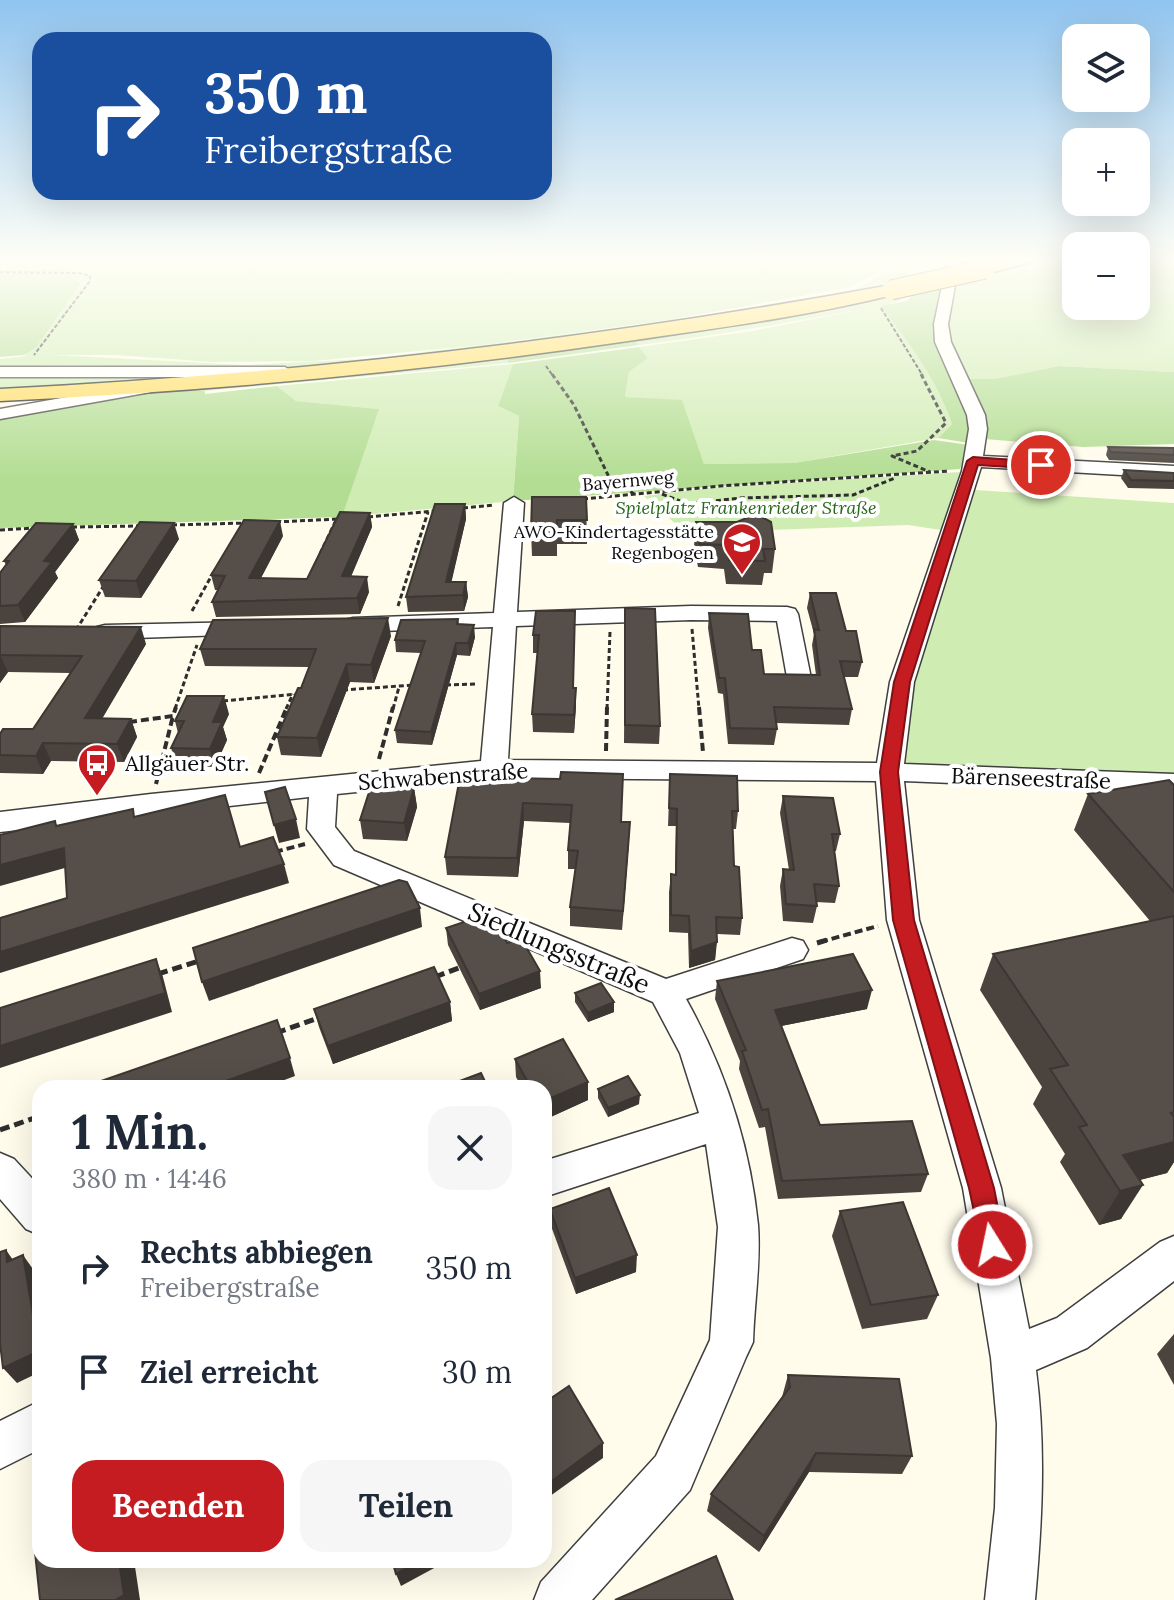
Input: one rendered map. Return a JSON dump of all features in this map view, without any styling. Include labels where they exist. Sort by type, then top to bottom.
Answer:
[{"type":"main road","points":[[0,395],[317,372],[647,333]]},
{"type":"street","points":[[942,333],[943,342],[976,415],[978,429],[972,466],[902,682],[889,772],[903,920],[982,1188],[1013,1358],[1020,1424],[1019,1508],[1010,1600]]},
{"type":"street","points":[[0,372],[317,372]]},
{"type":"street","points":[[0,414],[164,385]]},
{"type":"street","points":[[972,466],[1174,472]]},
{"type":"street","points":[[494,769],[514,503]]},
{"type":"street","points":[[331,626],[691,613],[787,614],[800,683]]},
{"type":"street","points":[[75,632],[270,628]]},
{"type":"street","name":"Schwabenstraße","points":[[0,822],[151,803],[494,769],[889,772]]},
{"type":"street","name":"Bärenseestraße","points":[[889,772],[1174,783]]},
{"type":"street","points":[[323,786],[321,829],[328,837]]},
{"type":"street","name":"Siedlungsstraße","points":[[328,837],[344,858],[665,993],[697,1051],[721,1123],[738,1227],[731,1342],[673,1473],[559,1600]]},
{"type":"street","points":[[665,993],[792,950]]},
{"type":"street","points":[[552,1176],[721,1123]]},
{"type":"street","points":[[0,1171],[32,1207]]},
{"type":"street","points":[[1013,1358],[1072,1333],[1174,1256]]},
{"type":"street","points":[[0,1446],[32,1428]]},
{"type":"path","points":[[34,355],[51,333]]},
{"type":"path","points":[[902,333],[946,423],[917,451],[892,456],[931,472]]},
{"type":"path","points":[[541,359],[574,405],[609,477],[636,496]]},
{"type":"path","name":"Bayernweg","points":[[575,499],[636,496],[720,486],[897,476],[972,466]]},
{"type":"path","points":[[661,493],[688,504],[740,498],[853,495],[864,493],[897,476]]},
{"type":"path","points":[[455,508],[514,503]]},
{"type":"path","points":[[365,517],[442,510]]},
{"type":"path","points":[[393,624],[428,511]]},
{"type":"path","points":[[273,522],[350,518]]},
{"type":"path","points":[[317,560],[336,520]]},
{"type":"path","points":[[169,525],[258,523]]},
{"type":"path","points":[[67,528],[140,526],[132,539]]},
{"type":"path","points":[[0,530],[37,528],[28,541]]},
{"type":"path","points":[[151,803],[191,630],[219,564]]},
{"type":"path","points":[[75,632],[107,579]]},
{"type":"path","points":[[691,613],[704,770]]},
{"type":"path","points":[[605,770],[611,616]]},
{"type":"path","points":[[442,685],[499,684]]},
{"type":"path","points":[[339,691],[428,685]]},
{"type":"path","points":[[373,781],[400,686]]},
{"type":"path","points":[[223,701],[308,693]]},
{"type":"path","points":[[250,793],[293,694]]},
{"type":"path","points":[[126,722],[173,716]]},
{"type":"path","points":[[269,854],[328,837]]},
{"type":"path","points":[[792,950],[903,920]]},
{"type":"path","points":[[149,977],[209,958]]},
{"type":"path","points":[[420,982],[465,966]]},
{"type":"path","points":[[269,1035],[329,1014]]},
{"type":"path","points":[[0,1130],[32,1119]]},
{"type":"green space","points":[[0,333],[47,333],[36,348],[24,355],[0,357]]},
{"type":"green space","points":[[47,333],[574,333],[313,361],[212,362],[116,355],[53,355],[245,365],[365,359],[525,340],[530,346],[317,369],[0,368],[0,359],[27,356],[24,355],[36,348]]},
{"type":"green space","points":[[579,333],[615,333],[534,346],[529,339]]},
{"type":"green space","points":[[663,333],[729,333],[639,345],[632,338]]},
{"type":"green space","points":[[740,333],[900,333],[939,392],[952,424],[938,438],[794,463],[704,464],[682,401],[625,397],[629,372],[648,358],[639,347]]},
{"type":"green space","points":[[900,333],[938,333],[971,414],[969,443],[938,438],[952,424],[939,392]]},
{"type":"green space","points":[[948,333],[1174,333],[1174,372],[1059,366],[995,379],[964,379],[952,352]]},
{"type":"green space","points":[[632,338],[639,345],[509,363],[504,356]]},
{"type":"green space","points":[[639,347],[648,358],[629,372],[625,397],[682,400],[704,464],[794,463],[934,440],[969,445],[960,469],[513,501],[519,416],[498,406],[513,364]]},
{"type":"green space","points":[[504,356],[509,363],[205,391],[161,388]]},
{"type":"green space","points":[[513,364],[498,406],[519,416],[513,501],[342,517],[378,409],[296,401],[277,386]]},
{"type":"green space","points":[[1059,366],[1174,372],[1174,444],[1083,447],[985,439],[964,379],[995,379]]},
{"type":"green space","points":[[0,374],[250,375],[0,393]]},
{"type":"green space","points":[[277,386],[296,401],[379,409],[342,517],[0,528],[0,420],[161,388],[205,391],[205,394]]},
{"type":"green space","name":"Spielplatz Frankenrieder Straße","points":[[960,472],[941,530],[908,525],[686,533],[644,496],[721,487]]},
{"type":"green space","points":[[975,490],[1174,503],[1174,778],[899,770],[913,684]]},
{"type":"green space","points":[[858,501],[867,516],[786,517],[779,502]]},
{"type":"building","points":[[1108,447],[1174,448],[1174,455],[1111,452]]},
{"type":"building","points":[[1124,470],[1174,473],[1174,481],[1131,480]]},
{"type":"building","points":[[532,497],[586,497],[587,520],[557,520],[557,531],[531,531]]},
{"type":"building","points":[[435,504],[465,504],[446,582],[466,582],[463,595],[406,597]]},
{"type":"building","points":[[340,512],[370,513],[342,576],[367,577],[357,598],[212,602],[225,576],[211,575],[244,520],[280,521],[249,578],[307,579]]},
{"type":"building","points":[[756,514],[771,522],[775,549],[763,549],[765,561],[729,560],[726,545],[700,544],[696,522],[737,522]]},
{"type":"building","points":[[140,522],[174,523],[136,581],[99,580]]},
{"type":"building","points":[[36,523],[73,524],[44,561],[52,562],[18,605],[0,606],[0,573],[9,561],[4,561]]},
{"type":"building","points":[[810,593],[836,593],[846,631],[856,631],[862,662],[840,661],[852,709],[774,707],[777,729],[730,728],[725,678],[719,678],[709,613],[748,614],[752,650],[761,650],[764,674],[820,675],[814,629],[819,630]]},
{"type":"building","points":[[625,608],[655,609],[660,726],[625,725]]},
{"type":"building","points":[[536,611],[575,611],[574,715],[532,714],[539,635],[533,635]]},
{"type":"building","points":[[388,618],[371,665],[347,664],[317,738],[277,737],[316,649],[200,649],[213,620]]},
{"type":"building","points":[[458,619],[457,624],[474,625],[468,643],[456,643],[431,732],[395,730],[425,641],[395,640],[401,620]]},
{"type":"building","points":[[0,626],[141,627],[85,718],[131,719],[117,744],[43,743],[36,756],[0,755],[0,734],[3,729],[33,729],[82,656],[0,655]]},
{"type":"building","points":[[187,696],[224,696],[213,722],[222,722],[210,749],[171,748],[184,721],[175,721]]},
{"type":"building","points":[[561,772],[623,774],[621,822],[630,822],[623,911],[570,907],[578,851],[568,850],[572,805],[523,803],[517,858],[445,857],[460,777],[560,779]]},
{"type":"building","points":[[670,774],[737,776],[738,811],[732,811],[734,866],[739,867],[742,918],[716,917],[717,942],[691,951],[689,916],[671,915],[671,874],[676,875],[677,809],[669,808]]},
{"type":"building","points":[[1169,780],[1174,785],[1174,892],[1088,794]]},
{"type":"building","points":[[371,786],[414,788],[404,823],[360,820]]},
{"type":"building","points":[[285,787],[296,819],[274,825],[265,792]]},
{"type":"building","points":[[225,795],[240,847],[273,837],[284,864],[0,952],[0,918],[67,898],[64,848],[0,865],[0,835],[55,821],[56,826],[133,809],[134,817]]},
{"type":"building","points":[[783,796],[833,798],[840,834],[832,834],[839,886],[814,884],[817,906],[786,904],[783,869],[794,870]]},
{"type":"building","points":[[399,880],[407,882],[420,908],[202,982],[193,948]]},
{"type":"building","points":[[1174,916],[1174,1112],[1171,1113],[1174,1117],[1174,1142],[1123,1155],[1143,1185],[1120,1191],[1079,1127],[1087,1125],[1050,1069],[1068,1065],[993,954]]},
{"type":"building","points":[[476,918],[480,925],[495,921],[507,943],[521,938],[540,971],[479,994],[446,928]]},
{"type":"building","points":[[853,954],[872,990],[775,1010],[820,1125],[912,1121],[928,1174],[782,1181],[768,1109],[762,1110],[742,1051],[746,1050],[717,981]]},
{"type":"building","points":[[156,959],[165,993],[0,1046],[0,1008]]},
{"type":"building","points":[[434,967],[450,1002],[328,1046],[314,1009]]},
{"type":"building","points":[[601,983],[614,1002],[588,1013],[575,993]]},
{"type":"building","points":[[277,1020],[290,1058],[228,1080],[104,1080]]},
{"type":"building","points":[[563,1039],[588,1082],[552,1098],[552,1080],[527,1080],[515,1059]]},
{"type":"building","points":[[481,1073],[484,1080],[462,1080]]},
{"type":"building","points":[[628,1076],[640,1095],[608,1108],[598,1089]]},
{"type":"building","points":[[609,1188],[637,1255],[575,1278],[552,1208]]},
{"type":"building","points":[[903,1202],[938,1295],[871,1305],[840,1211]]},
{"type":"building","points":[[6,1250],[7,1262],[23,1255],[32,1309],[32,1354],[3,1368],[0,1343],[0,1252]]},
{"type":"building","points":[[788,1375],[899,1379],[912,1456],[816,1453],[764,1536],[711,1494],[790,1387]]},
{"type":"building","points":[[569,1386],[603,1443],[552,1481],[552,1398]]},
{"type":"building","points":[[716,1556],[733,1600],[615,1600]]},
{"type":"building","points":[[37,1568],[120,1568],[124,1595],[115,1600],[40,1600]]},
{"type":"place","name":"AWO-Kindertagesstätte Regenbogen","points":[[742,576]]},
{"type":"place","name":"Allgäuer Str.","points":[[97,797]]},
{"type":"route","points":[[992,1245],[982,1188],[903,920],[889,772],[902,682],[973,461],[1041,465]]}]
